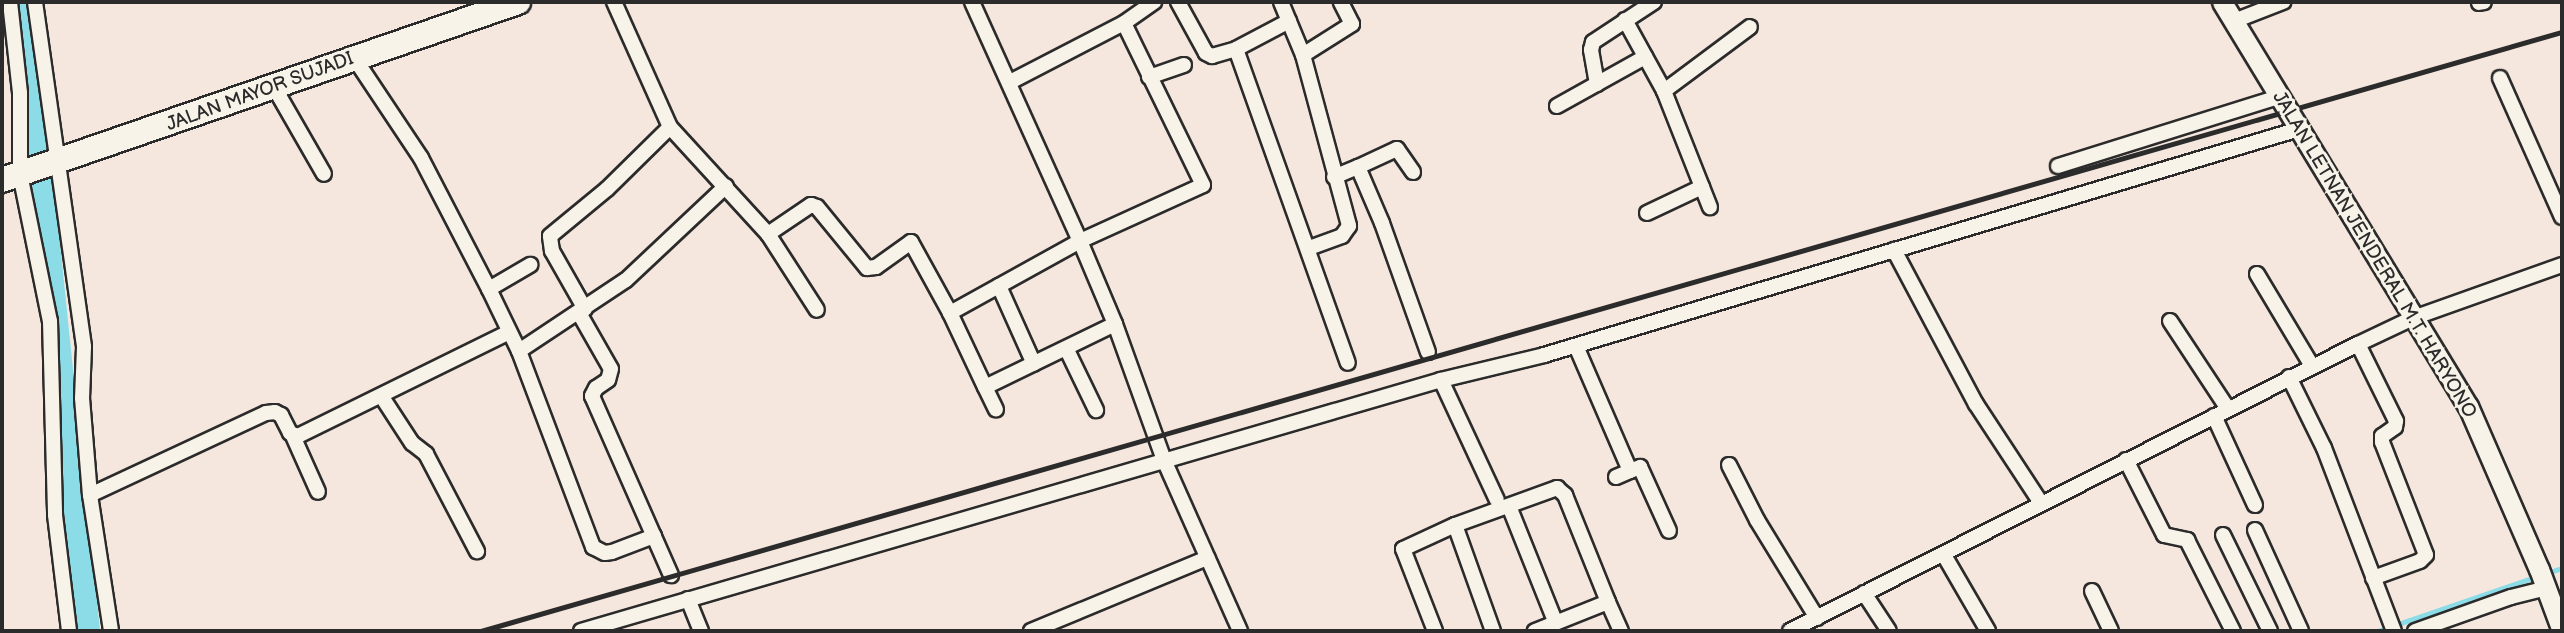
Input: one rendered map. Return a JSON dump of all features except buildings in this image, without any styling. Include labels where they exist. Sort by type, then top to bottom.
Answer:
[{"type":"highway","name":"JALAN MAYOR SUJADI","points":[[16,175],[518,2]]},
{"type":"main road","name":"JALAN LETNAN JENDERAL M.T. HARYONO","points":[[2222,2],[2468,407],[2543,580],[2562,631]]},
{"type":"street","points":[[10,2],[20,93],[16,175],[50,321],[54,515],[69,631]]},
{"type":"street","points":[[36,2],[84,347],[82,398],[90,495],[111,631]]},
{"type":"street","points":[[614,2],[670,127],[768,234],[817,310]]},
{"type":"street","points":[[972,2],[1080,241],[1115,324],[1164,460],[1240,631]]},
{"type":"street","points":[[1010,82],[1124,23],[1153,2]]},
{"type":"street","points":[[1178,2],[1206,53],[1218,56],[1289,20]]},
{"type":"street","points":[[1281,2],[1303,55],[1348,232],[1309,248]]},
{"type":"street","points":[[1303,55],[1352,24],[1341,2]]},
{"type":"street","points":[[1597,84],[1591,50],[1593,42],[1654,2]]},
{"type":"street","points":[[2234,21],[2283,2]]},
{"type":"street","points":[[1625,20],[1664,91],[1710,207]]},
{"type":"street","points":[[950,313],[1080,241],[1203,185],[1124,23]]},
{"type":"street","points":[[1664,91],[1750,27]]},
{"type":"street","points":[[1236,49],[1348,363]]},
{"type":"street","points":[[1557,106],[1645,57]]},
{"type":"street","points":[[355,58],[421,159],[489,289],[519,351],[593,547],[598,551],[612,552],[654,536]]},
{"type":"street","points":[[1149,77],[1184,65]]},
{"type":"street","points":[[2500,78],[2562,217]]},
{"type":"street","points":[[274,87],[324,174]]},
{"type":"street","points":[[2058,166],[2278,97]]},
{"type":"street","points":[[670,127],[607,190],[550,236],[552,251],[611,369],[608,380],[596,388],[592,396],[671,575]]},
{"type":"street","points":[[581,631],[1441,380],[1576,346],[2299,129]]},
{"type":"street","points":[[1334,177],[1396,149],[1413,172]]},
{"type":"street","points":[[1358,167],[1382,223],[1428,352]]},
{"type":"street","points":[[519,351],[626,281],[726,186]]},
{"type":"street","points":[[1647,213],[1702,187]]},
{"type":"street","points":[[768,234],[811,205],[817,207],[867,268],[876,267],[911,242],[950,313],[996,410]]},
{"type":"street","points":[[1894,250],[1976,404],[2041,503]]},
{"type":"street","points":[[489,289],[530,265]]},
{"type":"street","points":[[1790,631],[2358,344],[2413,318],[2562,265]]},
{"type":"street","points":[[2257,274],[2312,366]]},
{"type":"street","points":[[999,286],[1034,364]]},
{"type":"street","points":[[2170,321],[2221,412],[2255,505]]},
{"type":"street","points":[[985,387],[1067,350],[1115,324]]},
{"type":"street","points":[[293,436],[382,397],[509,332]]},
{"type":"street","points":[[2358,344],[2396,421],[2395,427],[2382,436],[2382,442],[2426,555],[2420,561],[2373,578]]},
{"type":"street","points":[[1576,346],[1623,474],[1640,467],[1669,531]]},
{"type":"street","points":[[1067,350],[1096,410]]},
{"type":"street","points":[[2289,377],[2324,448],[2392,626]]},
{"type":"street","points":[[1441,380],[1503,503],[1555,621]]},
{"type":"street","points":[[382,397],[412,443],[426,454],[477,551]]},
{"type":"street","points":[[90,495],[266,413],[281,415],[318,492]]},
{"type":"street","points":[[2126,460],[2164,535],[2187,540],[2233,631]]},
{"type":"street","points":[[1729,465],[1757,520],[1817,618]]},
{"type":"street","points":[[1435,631],[1402,551],[1503,503],[1557,488],[1562,491],[1621,631]]},
{"type":"street","points":[[1455,525],[1493,631]]},
{"type":"street","points":[[2255,530],[2301,631]]},
{"type":"street","points":[[2223,535],[2270,631]]},
{"type":"street","points":[[1944,555],[1988,631]]},
{"type":"street","points":[[1031,631],[1207,558]]},
{"type":"street","points":[[2416,631],[2449,625],[2543,580]]},
{"type":"street","points":[[2092,591],[2110,631]]},
{"type":"street","points":[[1864,593],[1889,631]]},
{"type":"street","points":[[688,599],[701,631]]},
{"type":"street","points":[[1535,631],[1608,602]]},
{"type":"waterway","points":[[23,2],[88,631]]},
{"type":"waterway","points":[[2547,573],[2562,568]]},
{"type":"waterway","points":[[2378,631],[2535,577]]},
{"type":"railway","points":[[481,631],[2562,32]]}]
